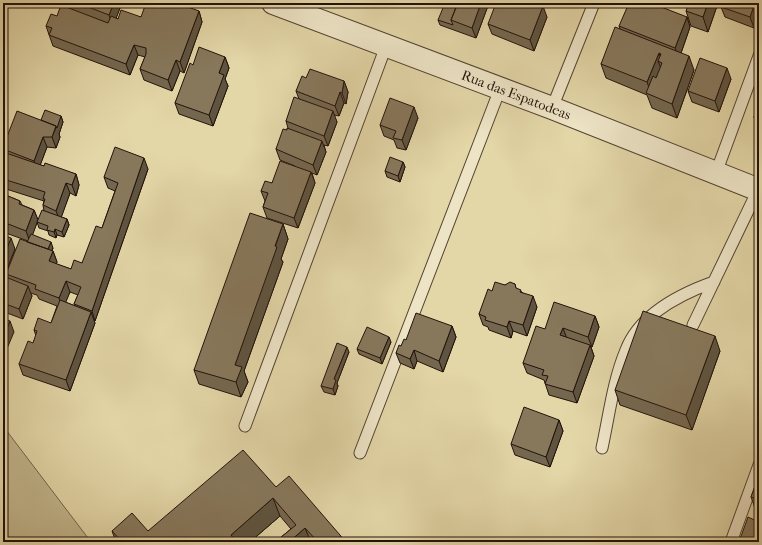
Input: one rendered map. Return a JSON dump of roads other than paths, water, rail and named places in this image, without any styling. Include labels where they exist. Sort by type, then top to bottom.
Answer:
[{"type":"street","name":"Rua das Espatodeas","points":[[273,3],[552,108],[758,190]]},
{"type":"lane","points":[[552,108],[594,3]]},
{"type":"lane","points":[[245,426],[386,46]]},
{"type":"lane","points":[[716,173],[759,56]]},
{"type":"lane","points":[[360,453],[500,89]]},
{"type":"lane","points":[[693,325],[758,190]]},
{"type":"lane","points":[[602,448],[618,376],[626,348],[640,328],[663,306],[690,290],[714,282]]},
{"type":"lane","points":[[731,542],[759,465]]}]
